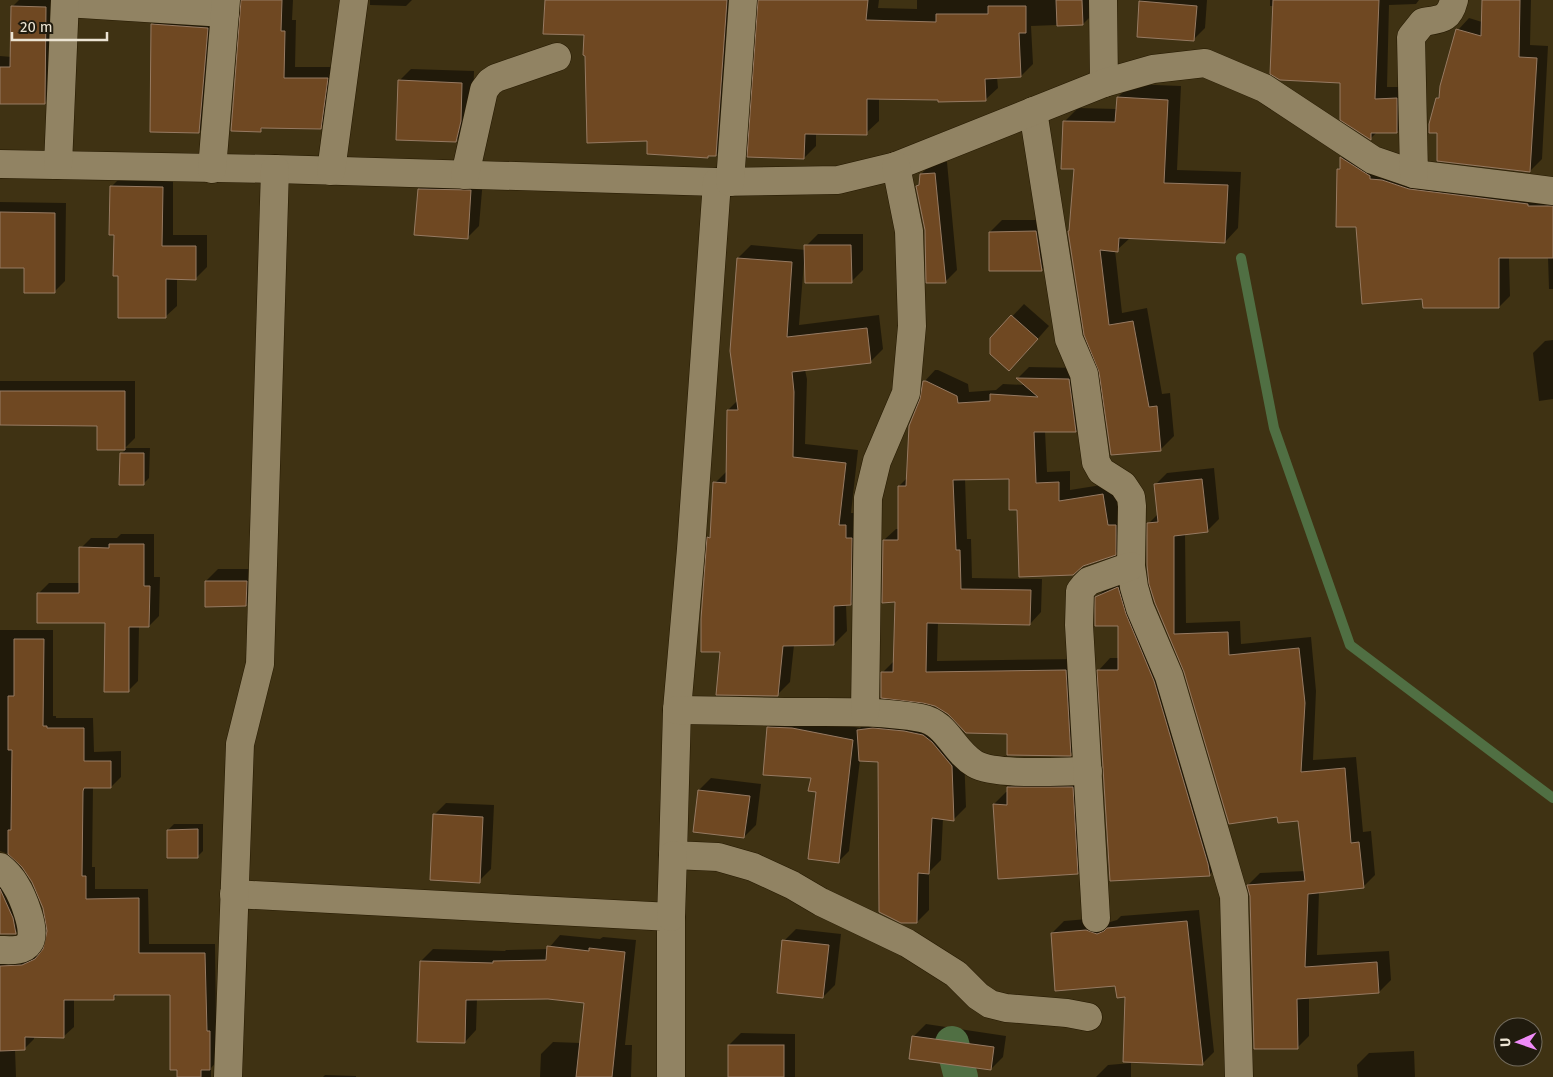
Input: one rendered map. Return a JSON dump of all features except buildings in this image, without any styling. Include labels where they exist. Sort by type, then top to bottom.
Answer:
[{"type":"street","points":[[330,171],[354,0]]},
{"type":"street","points":[[671,1077],[671,917],[677,710],[723,182],[743,0]]},
{"type":"street","points":[[1103,0],[1104,83]]},
{"type":"street","points":[[1414,174],[1412,37],[1422,22],[1445,18],[1452,10],[1454,0]]},
{"type":"street","points":[[58,165],[65,1],[226,7],[212,168]]},
{"type":"street","points":[[465,175],[484,90],[490,82],[496,78],[557,57]]},
{"type":"street","points":[[0,164],[723,182],[838,180],[896,166],[1104,83],[1153,69],[1205,63],[1264,88],[1373,160],[1414,174],[1553,192]]},
{"type":"street","points":[[1033,111],[1069,339],[1085,381],[1096,462],[1101,471],[1123,485],[1131,497],[1134,587],[1140,608],[1169,676],[1234,896],[1239,1077]]},
{"type":"street","points":[[865,712],[868,498],[877,461],[906,393],[912,326],[909,231],[896,166]]},
{"type":"street","points":[[228,1077],[240,744],[260,664],[275,170]]},
{"type":"street","points":[[1096,918],[1079,625],[1080,591],[1089,581],[1132,566]]},
{"type":"street","points":[[677,710],[865,712],[921,718],[933,722],[947,734],[961,752],[974,764],[992,770],[1088,771]]},
{"type":"street","points":[[673,855],[718,858],[753,867],[792,885],[821,902],[907,943],[956,974],[978,996],[990,1004],[1006,1008],[1067,1012],[1088,1017]]},
{"type":"street","points":[[0,867],[15,883],[22,896],[32,934],[30,943],[24,947],[18,950],[0,950]]},
{"type":"street","points":[[234,894],[671,917]]},
{"type":"waterway","points":[[1241,258],[1274,428],[1350,645],[1553,798]]},
{"type":"waterway","points":[[952,1043],[961,1077]]}]
